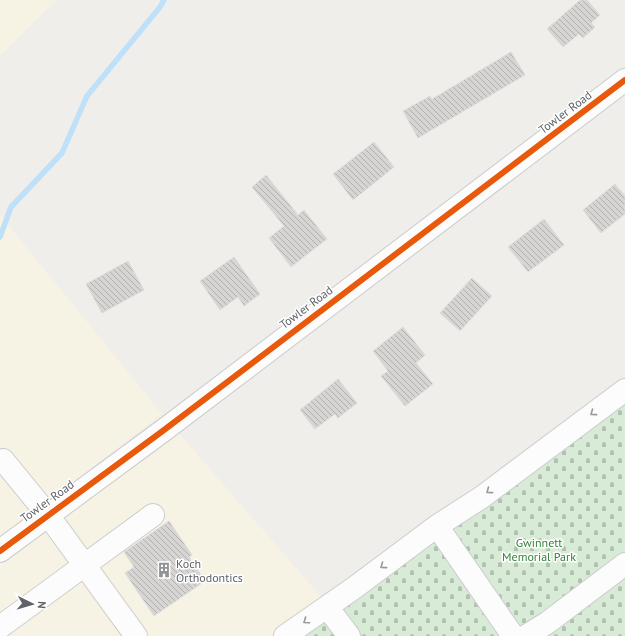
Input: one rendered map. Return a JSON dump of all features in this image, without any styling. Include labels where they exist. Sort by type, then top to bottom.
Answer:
[{"type":"street","name":"Towler Road","points":[[0,551],[164,430],[625,80]]},
{"type":"street","points":[[285,636],[437,526],[482,497],[625,390]]},
{"type":"street","points":[[0,462],[3,460],[48,515],[136,636]]},
{"type":"street","points":[[0,627],[153,515]]},
{"type":"street","points":[[437,526],[513,636]]},
{"type":"street","points":[[526,636],[547,623],[625,564]]},
{"type":"street","points":[[327,607],[349,636]]},
{"type":"shaded area","points":[[0,0],[57,0],[0,56]]},
{"type":"shaded area","points":[[0,215],[162,414],[0,538]]},
{"type":"shaded area","points":[[175,429],[323,599],[272,636],[0,636],[0,563]]},
{"type":"green space","name":"Gwinnett Memorial Park","points":[[625,381],[625,636],[272,636]]},
{"type":"building","points":[[580,0],[587,0],[600,15],[591,23],[595,27],[583,38],[579,34],[563,47],[547,29]]},
{"type":"building","points":[[511,52],[525,75],[418,138],[403,111],[430,96],[432,99]]},
{"type":"building","points":[[374,142],[394,167],[353,200],[333,174]]},
{"type":"building","points":[[266,175],[298,215],[304,210],[327,239],[291,267],[269,238],[284,226],[252,187]]},
{"type":"building","points":[[615,184],[625,196],[625,214],[601,233],[583,210]]},
{"type":"building","points":[[544,219],[564,245],[528,272],[508,247]]},
{"type":"building","points":[[234,257],[260,294],[244,306],[238,297],[220,310],[200,281]]},
{"type":"building","points":[[128,261],[144,290],[102,313],[86,284]]},
{"type":"building","points":[[472,278],[492,296],[460,331],[440,313]]},
{"type":"building","points":[[403,327],[425,355],[416,363],[433,384],[405,406],[381,376],[388,371],[373,351]]},
{"type":"building","points":[[338,379],[357,403],[338,418],[335,414],[315,429],[300,410]]},
{"type":"building","name":"Koch Orthodontics","points":[[169,521],[192,555],[189,557],[205,581],[154,616],[125,573],[134,567],[124,552]]},
{"type":"waterway","points":[[0,237],[11,207],[62,153],[87,96],[160,7],[164,0]]},
{"type":"cycle path","points":[[0,551],[164,430],[625,80]]},
{"type":"place","name":"Koch Orthodontics","points":[[164,570]]}]
